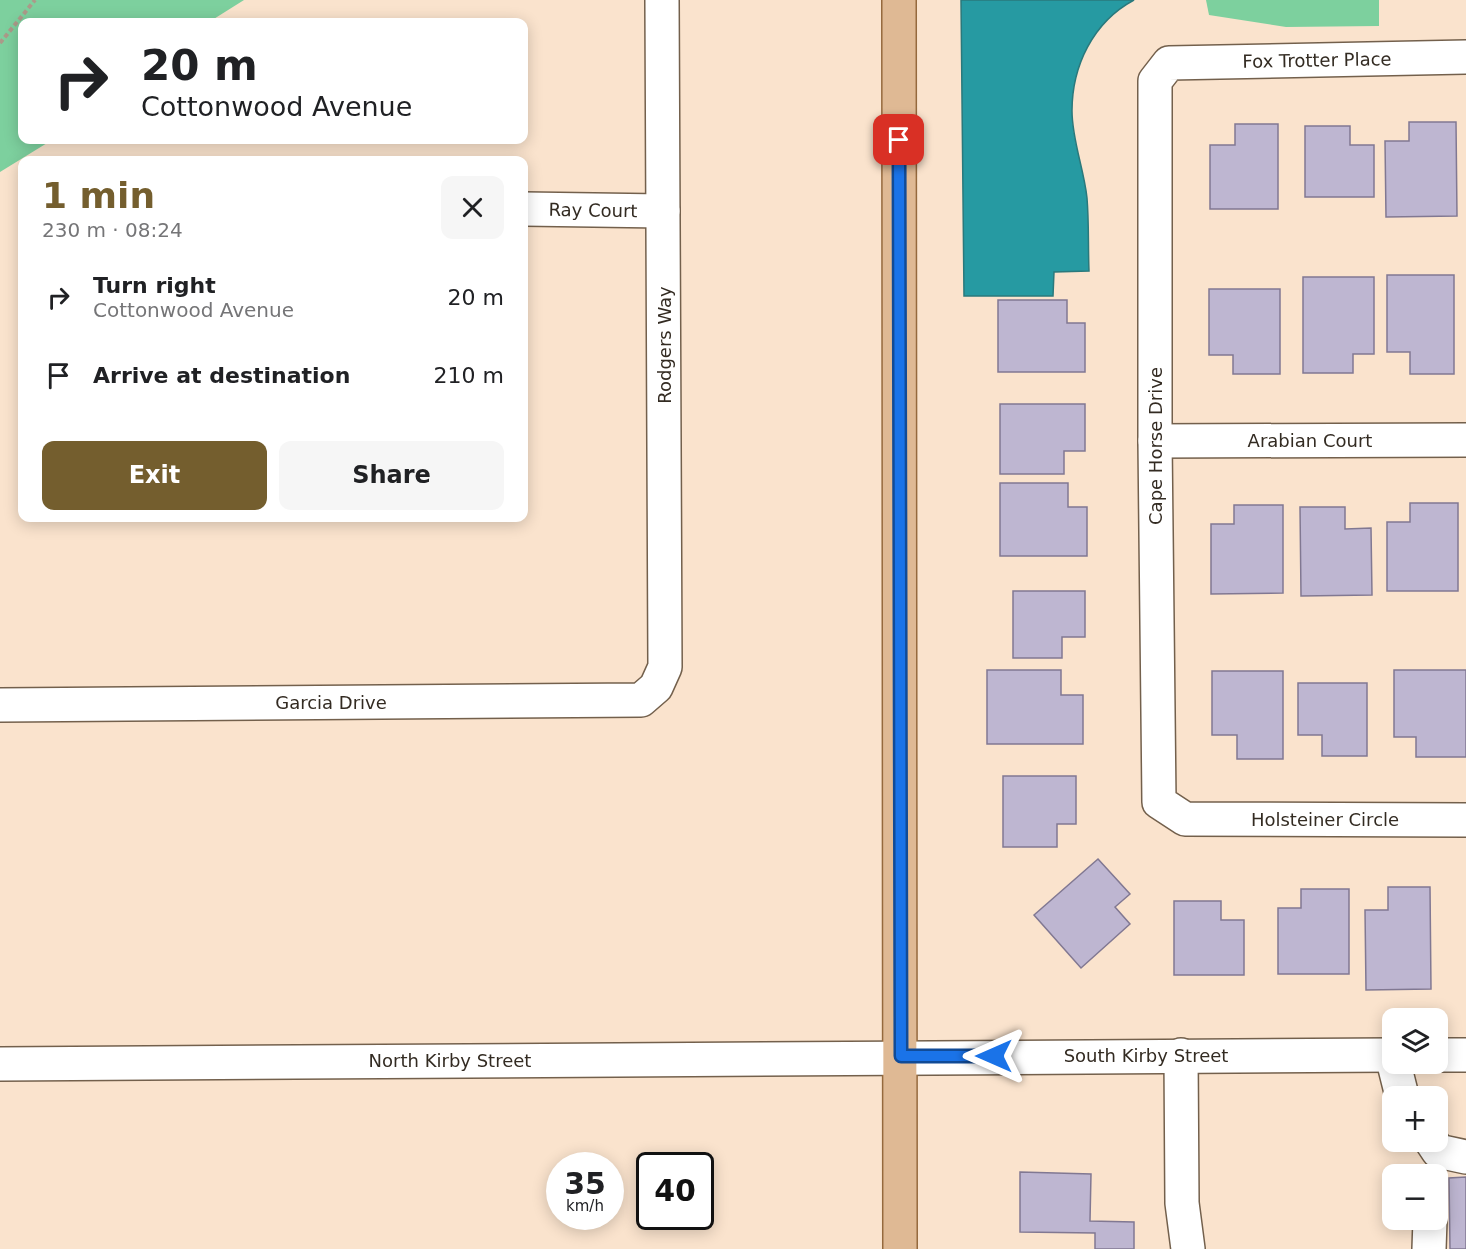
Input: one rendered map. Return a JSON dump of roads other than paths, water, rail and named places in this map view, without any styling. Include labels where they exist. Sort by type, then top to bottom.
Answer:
[{"type":"main road","points":[[899,0],[900,1249]]},
{"type":"street","name":"Rodgers Way","points":[[657,687],[665,667],[662,0]]},
{"type":"street","name":"Fox Trotter Place","points":[[1169,63],[1466,57]]},
{"type":"street","name":"Cape Horse Drive","points":[[1169,63],[1155,81],[1155,441],[1159,802],[1185,819]]},
{"type":"street","name":"Ray Court","points":[[528,209],[663,211]]},
{"type":"street","name":"Arabian Court","points":[[1155,441],[1466,440]]},
{"type":"street","name":"Garcia Drive","points":[[0,705],[641,700],[657,687]]},
{"type":"street","name":"Holsteiner Circle","points":[[1185,819],[1466,820]]},
{"type":"street","points":[[1181,1055],[1182,1203],[1188,1249]]},
{"type":"street","points":[[1448,1055],[1466,1055]]},
{"type":"street","name":"South Kirby Street","points":[[901,1056],[1382,1056]]},
{"type":"street","name":"North Kirby Street","points":[[0,1064],[901,1056]]},
{"type":"street","points":[[1429,1249],[1430,1230]]},
{"type":"water","points":[[961,0],[1134,0],[1107,20],[1096,33],[1081,62],[1076,78],[1072,111],[1087,198],[1089,271],[1054,272],[1053,296],[964,296]]}]
